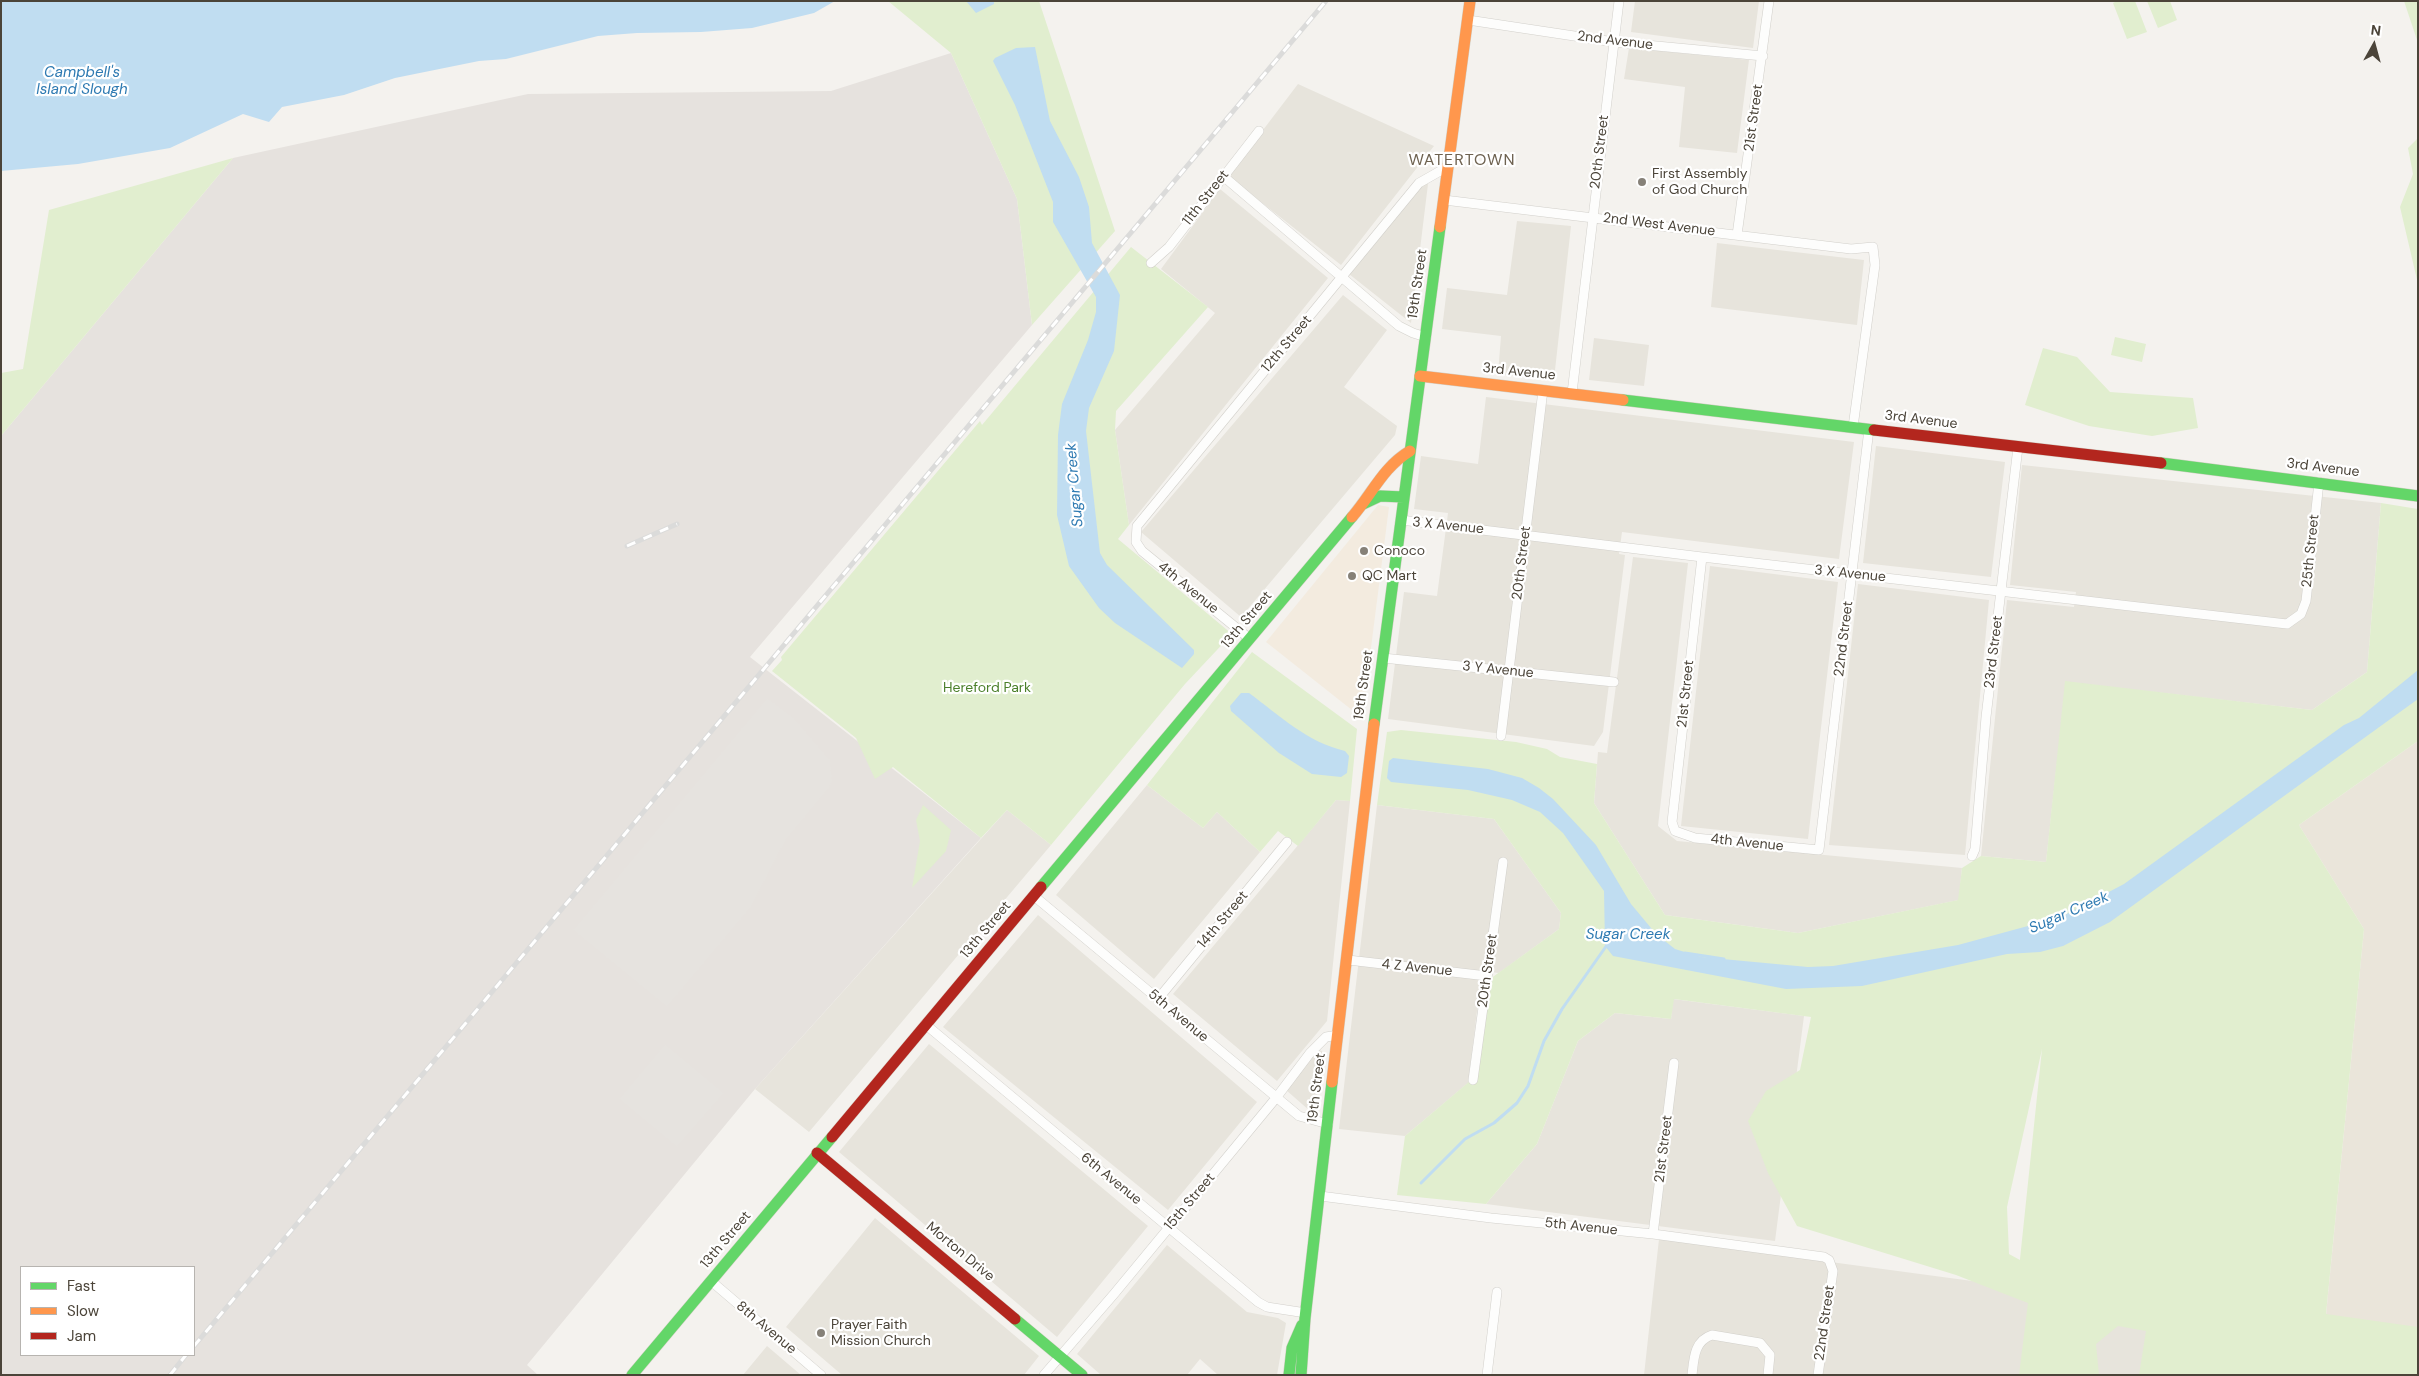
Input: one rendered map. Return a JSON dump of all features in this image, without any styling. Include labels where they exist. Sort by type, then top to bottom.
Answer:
[{"type":"main road","name":"19th Street","points":[[1301,1375],[1305,1316],[1383,658],[1470,1]]},
{"type":"main road","name":"3rd Avenue","points":[[1420,376],[2319,482],[2418,496]]},
{"type":"main road","name":"13th Street","points":[[632,1375],[1363,504],[1368,493],[1398,457],[1410,452]]},
{"type":"main road","points":[[1363,504],[1380,496],[1404,497]]},
{"type":"main road","name":"Morton Drive","points":[[817,1153],[1082,1375]]},
{"type":"main road","points":[[1289,1375],[1292,1348],[1305,1316]]},
{"type":"street","name":"20th Street","points":[[1572,393],[1619,1]]},
{"type":"street","name":"21st Street","points":[[1737,235],[1763,56],[1769,1]]},
{"type":"street","name":"2nd Avenue","points":[[1468,20],[1614,42],[1763,56]]},
{"type":"street","name":"11th Street","points":[[1152,263],[1169,247],[1259,131]]},
{"type":"street","name":"12th Street","points":[[1135,532],[1144,516],[1419,183],[1448,166]]},
{"type":"street","points":[[1223,176],[1402,328],[1426,336]]},
{"type":"street","name":"2nd West Avenue","points":[[1444,200],[1851,249],[1873,247],[1875,265],[1853,427]]},
{"type":"street","name":"20th Street","points":[[1501,736],[1543,390]]},
{"type":"street","name":"22nd Street","points":[[1819,850],[1869,429]]},
{"type":"street","name":"23rd Street","points":[[1972,856],[1975,850],[1986,717],[2018,447]]},
{"type":"street","name":"25th Street","points":[[2298,618],[2306,601],[2319,482]]},
{"type":"street","name":"3 X Avenue","points":[[1401,520],[2272,624],[2287,624],[2298,618]]},
{"type":"street","name":"4th Avenue","points":[[1135,532],[1136,542],[1142,551],[1250,639]]},
{"type":"street","name":"21st Street","points":[[1675,831],[1672,822],[1702,557]]},
{"type":"street","name":"3 Y Avenue","points":[[1383,658],[1614,682]]},
{"type":"street","name":"4th Avenue","points":[[1675,831],[1696,838],[1819,850]]},
{"type":"street","name":"14th Street","points":[[1158,998],[1288,842]]},
{"type":"street","name":"20th Street","points":[[1473,1080],[1503,862]]},
{"type":"street","name":"5th Avenue","points":[[1034,896],[1299,1116],[1328,1124]]},
{"type":"street","name":"4 Z Avenue","points":[[1348,960],[1487,976]]},
{"type":"street","name":"6th Avenue","points":[[926,1024],[1258,1302],[1305,1316]]},
{"type":"street","name":"15th Street","points":[[1044,1375],[1276,1098],[1322,1040],[1338,1035]]},
{"type":"street","name":"21st Street","points":[[1653,1234],[1674,1063]]},
{"type":"street","name":"5th Avenue","points":[[1320,1196],[1491,1218],[1653,1234],[1815,1255],[1829,1260],[1833,1271]]},
{"type":"street","name":"22nd Street","points":[[1818,1375],[1833,1271]]},
{"type":"street","name":"8th Avenue","points":[[711,1282],[820,1375]]},
{"type":"street","points":[[1487,1375],[1497,1292]]},
{"type":"street","points":[[1692,1375],[1696,1348],[1712,1335],[1760,1343],[1770,1355],[1768,1375]]},
{"type":"shaded area","points":[[1635,1],[1759,1],[1753,48],[1631,32]]},
{"type":"shaded area","points":[[1629,48],[1749,60],[1737,153],[1679,147],[1685,87],[1624,79]]},
{"type":"shaded area","points":[[951,53],[1017,199],[1032,325],[750,657],[981,838],[755,1089],[527,1365],[538,1375],[1,1375],[1,436],[233,158],[528,94],[831,91]]},
{"type":"shaded area","points":[[1298,84],[1434,146],[1341,265],[1228,176]]},
{"type":"shaded area","points":[[1422,184],[1428,184],[1411,323],[1349,274]]},
{"type":"shaded area","points":[[1220,189],[1328,278],[1129,525],[1115,430],[1215,313],[1161,269]]},
{"type":"shaded area","points":[[1517,221],[1571,226],[1554,379],[1498,374],[1501,336],[1442,329],[1447,288],[1507,295]]},
{"type":"shaded area","points":[[1717,243],[1864,260],[1857,325],[1711,307]]},
{"type":"shaded area","points":[[1343,295],[1387,330],[1344,387],[1397,426],[1395,435],[1241,617],[1141,532]]},
{"type":"shaded area","points":[[1594,338],[1649,345],[1644,386],[1589,380]]},
{"type":"shaded area","points":[[1486,397],[1854,442],[1839,559],[1622,532],[1619,554],[1625,555],[1603,732],[1594,746],[1388,719],[1404,592],[1437,596],[1448,513],[1414,509],[1421,456],[1478,464]]},
{"type":"shaded area","points":[[1876,446],[2005,462],[1991,577],[1863,563]]},
{"type":"shaded area","points":[[2022,465],[2381,503],[2367,672],[2312,710],[2066,682],[2046,862],[1981,856],[2007,600],[2074,607],[2076,592],[2010,585]]},
{"type":"shaded area","points":[[1378,505],[1389,507],[1362,718],[1266,642]]},
{"type":"shaded area","points":[[1633,557],[1688,563],[1658,826],[1677,841],[1962,868],[1959,900],[1798,933],[1665,915],[1594,803],[1598,752],[1607,753]]},
{"type":"shaded area","points":[[1710,566],[1838,582],[1808,839],[1681,826]]},
{"type":"shaded area","points":[[1858,584],[1989,600],[1965,855],[1829,845]]},
{"type":"shaded area","points":[[767,698],[794,718],[830,760],[832,781],[829,788],[785,841],[751,907],[667,1007],[573,930]]},
{"type":"shaded area","points":[[2418,741],[2418,1336],[2325,1325],[2364,929],[2299,825]]},
{"type":"shaded area","points":[[1147,785],[1203,828],[1217,812],[1260,852],[1154,979],[1056,895]]},
{"type":"shaded area","points":[[1336,800],[1350,801],[1327,1021],[1277,1081],[1173,994]]},
{"type":"shaded area","points":[[1377,805],[1494,819],[1561,913],[1559,929],[1499,973],[1482,971],[1468,1083],[1405,1136],[1339,1129]]},
{"type":"shaded area","points":[[1007,810],[1051,845],[809,1132],[755,1089]]},
{"type":"shaded area","points":[[1038,915],[1257,1102],[1168,1210],[943,1027]]},
{"type":"shaded area","points":[[1673,999],[1804,1016],[1775,1241],[1486,1204],[1537,1144],[1578,1041],[1615,1013],[1671,1019]]},
{"type":"shaded area","points":[[665,1044],[724,1093],[677,1147],[619,1099]]},
{"type":"shaded area","points":[[929,1044],[1148,1226],[1057,1337],[839,1152]]},
{"type":"shaded area","points":[[1318,1050],[1322,1051],[1316,1109],[1310,1111],[1286,1090]]},
{"type":"shaded area","points":[[875,1218],[1039,1356],[1024,1375],[842,1375],[786,1327]]},
{"type":"shaded area","points":[[1659,1239],[2017,1287],[2418,1375],[1644,1375]]},
{"type":"shaded area","points":[[1167,1245],[1247,1312],[1278,1318],[1286,1323],[1277,1375],[1218,1375],[1200,1359],[1187,1375],[1101,1375],[1077,1354]]},
{"type":"shaded area","points":[[767,1346],[801,1375],[743,1375]]},
{"type":"green space","points":[[888,1],[1039,1],[1115,231],[1032,325],[1017,199],[951,53]]},
{"type":"green space","points":[[2117,1],[2135,1],[2147,32],[2127,39],[2113,3]]},
{"type":"green space","points":[[2147,1],[2170,1],[2177,20],[2158,28]]},
{"type":"green space","points":[[2404,1],[2418,1],[2418,43]]},
{"type":"green space","points":[[2418,138],[2418,284],[2400,207],[2413,174],[2408,148]]},
{"type":"green space","points":[[233,158],[1,436],[1,373],[23,369],[49,210]]},
{"type":"green space","name":"Hereford Park","points":[[1131,247],[1208,307],[1116,411],[1115,430],[1129,525],[1118,539],[1232,634],[1185,684],[1051,845],[1007,810],[981,838],[893,767],[875,779],[856,738],[772,671],[782,660],[781,657],[980,421],[982,425]]},
{"type":"green space","points":[[2115,337],[2146,344],[2142,362],[2111,355]]},
{"type":"green space","points":[[2043,348],[2077,357],[2110,392],[2193,398],[2198,428],[2152,436],[2089,426],[2025,405]]},
{"type":"green space","points":[[2381,503],[2418,509],[2418,741],[2299,825],[2364,929],[2326,1314],[2418,1327],[2418,1375],[2139,1375],[2146,1331],[2118,1326],[2096,1344],[2099,1375],[2019,1375],[2028,1303],[1956,1275],[1797,1226],[1768,1173],[1748,1121],[1766,1091],[1800,1070],[1811,1017],[1674,999],[1671,1019],[1615,1013],[1578,1041],[1537,1144],[1486,1204],[1397,1195],[1405,1136],[1477,1075],[1490,979],[1559,929],[1561,913],[1494,819],[1377,805],[1387,732],[1401,730],[1516,742],[1547,749],[1560,757],[1597,764],[1594,803],[1665,915],[1798,933],[1958,900],[1962,868],[1981,856],[2046,862],[2065,681],[2312,710],[2367,672]],"holes":[[[2042,1049],[2020,1260],[2009,1254],[2007,1207]]]},
{"type":"green space","points":[[1252,652],[1357,729],[1350,801],[1336,800],[1298,846],[1278,831],[1260,852],[1217,812],[1203,828],[1147,785]]},
{"type":"green space","points":[[923,805],[951,830],[946,851],[912,888],[920,841],[916,820]]},
{"type":"water","name":"Campbell's Island Slough","points":[[1,1],[835,1],[814,13],[752,28],[598,36],[506,59],[479,61],[395,78],[344,95],[282,107],[269,122],[243,114],[170,148],[78,164],[1,171]]},
{"type":"water","points":[[966,1],[994,1],[994,4],[976,13]]},
{"type":"water","name":"Sugar Creek","points":[[1035,47],[1050,121],[1079,177],[1089,207],[1092,243],[1120,295],[1114,351],[1089,408],[1086,431],[1100,553],[1107,565],[1194,650],[1194,654],[1182,668],[1115,623],[1099,608],[1069,566],[1057,515],[1058,435],[1062,404],[1088,340],[1096,312],[1096,297],[1053,222],[1053,202],[1015,105],[993,61],[995,58],[1016,48]]},
{"type":"water","name":"Sugar Creek","points":[[2418,670],[2418,699],[2110,922],[2063,946],[2040,952],[2007,954],[1862,986],[1786,989],[1613,956],[1605,946],[1604,891],[1563,833],[1540,812],[1512,800],[1468,790],[1391,782],[1387,778],[1389,761],[1393,758],[1488,769],[1522,778],[1553,799],[1596,845],[1631,904],[1656,934],[1675,949],[1701,957],[1808,967],[1833,966],[1958,945],[2061,917],[2124,884],[2344,725],[2359,718]]},
{"type":"water","points":[[1241,693],[1249,693],[1306,735],[1331,747],[1345,751],[1349,756],[1347,773],[1341,777],[1312,774],[1279,753],[1231,711],[1230,706]]},
{"type":"waterway","points":[[1421,1183],[1465,1139],[1494,1123],[1517,1103],[1528,1086],[1544,1041],[1562,1009],[1607,945]]},
{"type":"waterway","name":"Sugar Creek","points":[[1685,953],[1724,959]]},
{"type":"railway","points":[[195,1345],[1326,1]]},
{"type":"railway","points":[[627,546],[677,524]]},
{"type":"railway","points":[[170,1375],[185,1356]]},
{"type":"traffic: fast","points":[[1374,724],[1440,227]]},
{"type":"traffic: fast","points":[[1623,400],[1874,430]]},
{"type":"traffic: fast","points":[[2161,463],[2418,496]]},
{"type":"traffic: fast","points":[[1363,504],[1380,496],[1404,497]]},
{"type":"traffic: fast","points":[[1041,887],[1352,517]]},
{"type":"traffic: fast","points":[[1301,1375],[1305,1318],[1332,1082]]},
{"type":"traffic: fast","points":[[632,1375],[832,1137]]},
{"type":"traffic: fast","points":[[1015,1319],[1082,1375]]},
{"type":"traffic: fast","points":[[1289,1375],[1292,1348],[1302,1325]]},
{"type":"traffic: slow","points":[[1440,227],[1470,1]]},
{"type":"traffic: slow","points":[[1420,376],[1623,400]]},
{"type":"traffic: slow","points":[[1352,517],[1392,465],[1410,451]]},
{"type":"traffic: slow","points":[[1332,1082],[1374,724]]},
{"type":"traffic: jam","points":[[1874,430],[2161,463]]},
{"type":"traffic: jam","points":[[832,1137],[1041,887]]},
{"type":"traffic: jam","points":[[817,1153],[1015,1319]]},
{"type":"place","name":"First Assembly of God Church","points":[[1642,182]]},
{"type":"place","name":"Conoco","points":[[1364,551]]},
{"type":"place","name":"QC Mart","points":[[1352,576]]},
{"type":"place","name":"Prayer Faith Mission Church","points":[[821,1333]]},
{"type":"district","name":"WATERTOWN","points":[[1462,161]]}]
